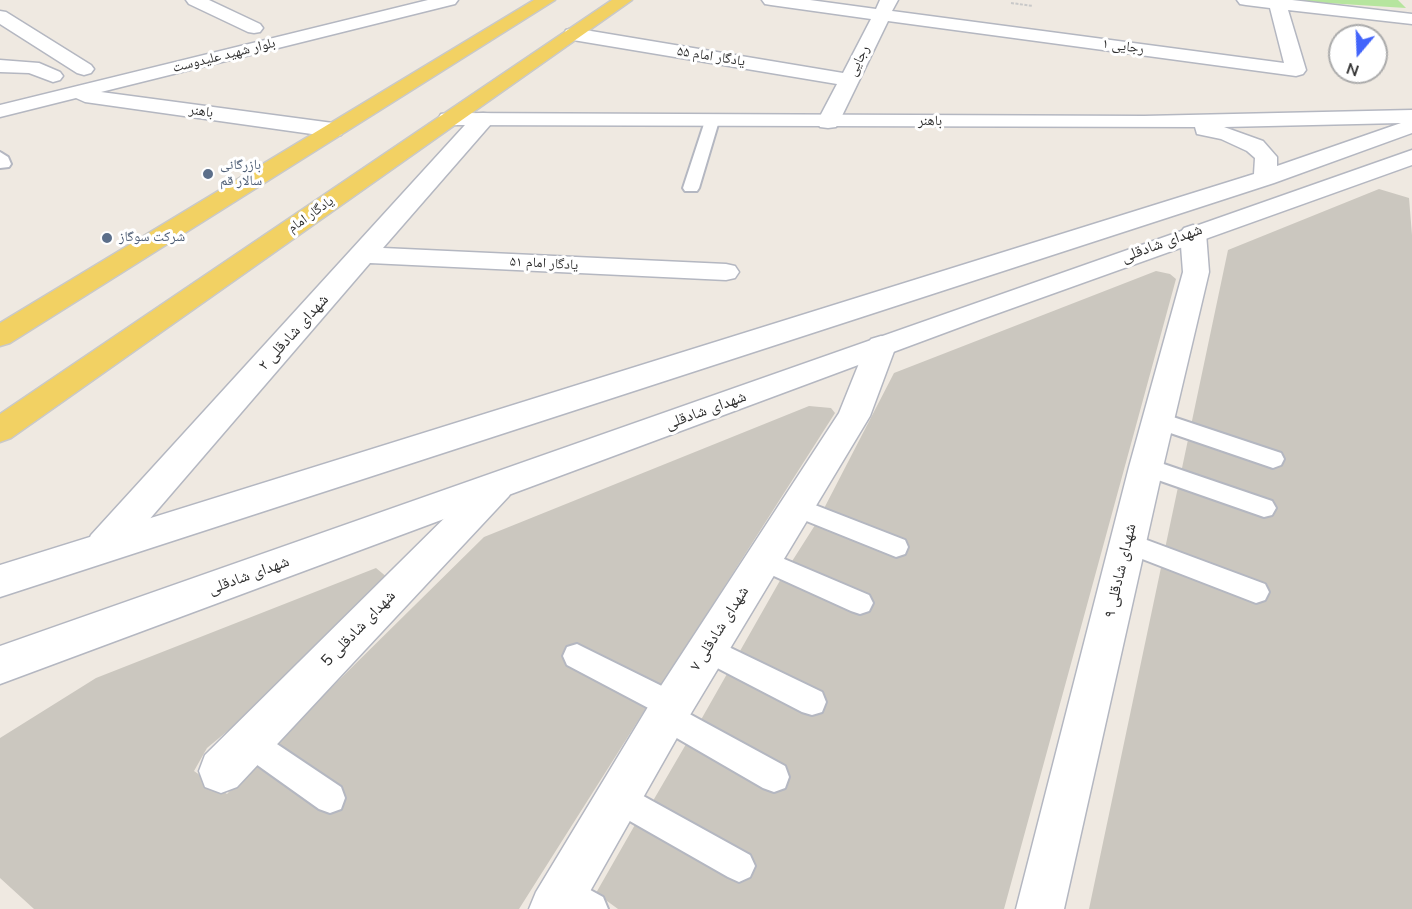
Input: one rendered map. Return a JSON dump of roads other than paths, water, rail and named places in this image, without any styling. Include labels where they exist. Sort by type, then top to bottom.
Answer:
[{"type":"main road","name":"یادگار امام","points":[[0,430],[623,0]]},
{"type":"main road","points":[[0,336],[540,2]]},
{"type":"street","points":[[195,0],[254,28]]},
{"type":"street","name":"بلوار شهید علیدوست","points":[[0,111],[449,0]]},
{"type":"street","points":[[771,0],[886,7]]},
{"type":"street","points":[[1246,0],[1412,19]]},
{"type":"street","name":"رجایی ۱","points":[[886,7],[1296,70],[1278,4]]},
{"type":"street","name":"رجایی","points":[[828,122],[886,7]]},
{"type":"street","points":[[0,16],[84,69]]},
{"type":"street","name":"بلوار شهید علیدوست","points":[[232,34],[276,23]]},
{"type":"street","name":"یادگار امام ۵۵","points":[[573,34],[849,80]]},
{"type":"street","points":[[11,86],[107,63]]},
{"type":"street","points":[[0,66],[32,68],[53,76]]},
{"type":"street","name":"باهنر","points":[[69,94],[333,130]]},
{"type":"street","name":"باهنر","points":[[449,119],[1144,122],[1412,116]]},
{"type":"street","name":"شهدای شادقلی ۲","points":[[104,546],[483,119]]},
{"type":"street","points":[[1144,122],[1194,126],[1228,134],[1255,146],[1266,157],[1266,178]]},
{"type":"street","name":"شهدای شادقلی","points":[[0,581],[104,546],[1266,178],[1412,126]]},
{"type":"street","name":"شهدای شادقلی","points":[[0,665],[497,487],[1193,233],[1412,157]]},
{"type":"street","name":"شهدای شادقلی ۹","points":[[1040,909],[1146,467],[1196,272],[1193,233]]},
{"type":"street","name":"یادگار امام ۵۱","points":[[363,255],[726,272]]},
{"type":"street","points":[[940,282],[972,313]]},
{"type":"street","name":"شهدای شادقلی ۷","points":[[569,903],[618,797],[669,711],[854,416],[881,346]]},
{"type":"street","name":"شهدای شادقلی 5","points":[[222,771],[497,487]]},
{"type":"lane","points":[[691,188],[712,121]]},
{"type":"lane","points":[[1158,420],[1273,459]]},
{"type":"lane","points":[[1146,467],[1264,508]]},
{"type":"lane","points":[[796,507],[897,547]]},
{"type":"lane","points":[[1128,543],[1257,592]]},
{"type":"lane","points":[[763,560],[860,603]]},
{"type":"lane","points":[[708,649],[812,702]]},
{"type":"lane","points":[[577,656],[774,777]]},
{"type":"lane","points":[[249,742],[330,798]]},
{"type":"lane","points":[[618,797],[740,866]]},
{"type":"place","name":"بازرگانی سالار قم","points":[[208,174]]},
{"type":"place","name":"شرکت سوگاز","points":[[107,238]]}]
